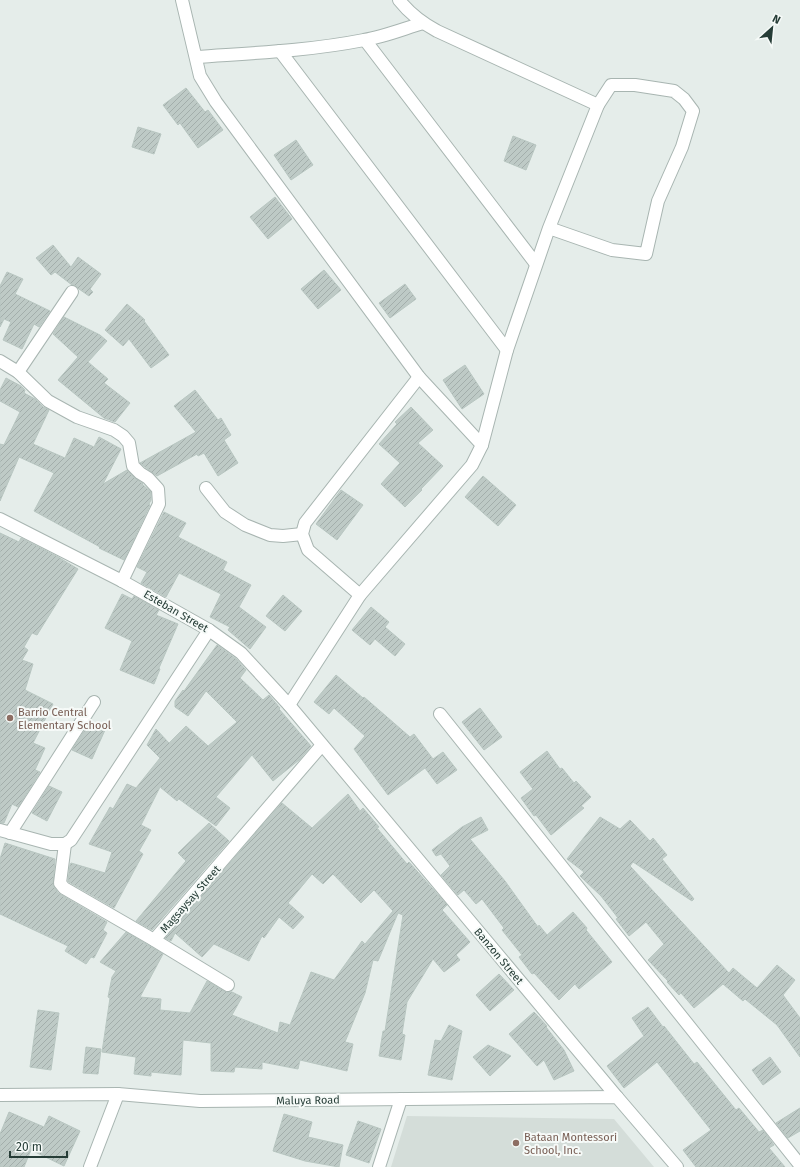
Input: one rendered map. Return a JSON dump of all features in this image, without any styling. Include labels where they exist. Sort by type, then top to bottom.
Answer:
[{"type":"street","points":[[182,0],[200,76],[216,102],[419,377],[482,445]]},
{"type":"street","points":[[399,0],[406,9],[422,23],[437,31],[598,105]]},
{"type":"street","points":[[196,57],[327,47],[366,40],[422,23]]},
{"type":"street","points":[[366,40],[536,264]]},
{"type":"street","points":[[280,51],[507,350]]},
{"type":"street","points":[[289,705],[360,595],[472,465],[482,445],[507,350],[549,228],[598,105],[611,85],[635,85],[674,91],[684,99],[693,111],[682,147],[658,202],[646,254],[612,250],[549,228]]},
{"type":"street","points":[[18,372],[72,292]]},
{"type":"street","points":[[0,362],[18,372],[48,401],[77,417],[114,430],[123,436],[129,443],[133,466],[148,478],[158,489],[159,504],[122,581]]},
{"type":"street","points":[[360,595],[308,550],[302,534],[305,523],[419,377]]},
{"type":"street","points":[[206,488],[224,512],[245,526],[270,535],[284,536],[302,534]]},
{"type":"street","name":"Esteban Street","points":[[0,518],[122,581],[209,630],[241,653],[289,705],[322,745]]},
{"type":"street","points":[[94,702],[5,832],[51,844],[65,844],[71,840],[209,630]]},
{"type":"street","points":[[440,714],[800,1164]]},
{"type":"street","name":"Magsaysay Street","points":[[65,844],[60,883],[64,888],[154,940],[322,745]]},
{"type":"street","name":"Banzon Street","points":[[322,745],[677,1167]]},
{"type":"street","points":[[154,940],[228,985]]},
{"type":"street","points":[[90,1167],[118,1094]]},
{"type":"street","name":"Maluya Road","points":[[0,1095],[118,1094],[200,1101],[617,1097]]},
{"type":"street","points":[[379,1167],[401,1099]]},
{"type":"shaded area","name":"Bataan Montessori School, Inc.","points":[[407,1116],[614,1119],[654,1167],[391,1167]]},
{"type":"building","points":[[186,88],[205,112],[208,110],[223,130],[198,148],[180,123],[178,125],[163,105]]},
{"type":"building","points":[[138,127],[161,134],[154,154],[132,147]]},
{"type":"building","points":[[513,136],[536,145],[526,170],[504,161]]},
{"type":"building","points":[[296,140],[313,165],[291,180],[274,155]]},
{"type":"building","points":[[275,197],[292,219],[268,239],[250,217]]},
{"type":"building","points":[[53,245],[71,267],[78,257],[101,274],[90,289],[93,292],[89,296],[55,272],[51,275],[36,258]]},
{"type":"building","points":[[324,270],[341,290],[318,309],[301,289]]},
{"type":"building","points":[[7,272],[23,279],[15,294],[50,311],[39,327],[34,324],[22,349],[3,340],[11,322],[4,319],[0,327],[0,286]]},
{"type":"building","points":[[405,284],[416,299],[390,318],[379,303]]},
{"type":"building","points":[[127,304],[145,320],[144,321],[169,355],[151,368],[129,339],[123,346],[105,330]]},
{"type":"building","points":[[64,317],[100,335],[107,341],[88,362],[108,379],[104,383],[130,403],[115,422],[104,418],[58,380],[78,357],[53,334]]},
{"type":"building","points":[[465,365],[484,394],[462,409],[443,380]]},
{"type":"building","points":[[6,378],[21,386],[25,390],[24,393],[35,399],[43,407],[49,410],[33,444],[65,458],[74,438],[94,447],[99,437],[121,449],[103,484],[127,470],[151,492],[150,505],[124,560],[99,548],[100,547],[34,511],[54,473],[19,457],[0,501],[0,444],[4,445],[20,412],[0,401],[0,390]]},
{"type":"building","points":[[195,390],[218,420],[221,418],[231,435],[224,440],[238,463],[218,476],[204,453],[198,456],[197,454],[157,476],[140,463],[196,432],[174,406]]},
{"type":"building","points":[[411,407],[433,430],[418,443],[443,466],[405,507],[381,484],[400,463],[379,444],[397,424],[395,422]]},
{"type":"building","points":[[483,476],[516,505],[498,526],[465,497]]},
{"type":"building","points":[[341,490],[363,505],[337,540],[316,524]]},
{"type":"building","points":[[164,512],[186,523],[178,537],[227,562],[223,570],[251,585],[239,607],[266,627],[250,649],[228,630],[230,627],[210,617],[221,594],[179,573],[166,597],[141,583],[147,572],[137,567]]},
{"type":"building","points":[[0,533],[19,542],[21,538],[78,569],[37,635],[32,633],[24,647],[28,650],[22,660],[33,664],[25,690],[53,704],[33,743],[45,748],[35,770],[40,772],[18,807],[12,804],[4,823],[0,823]]},
{"type":"building","points":[[122,594],[132,599],[134,596],[159,610],[156,615],[178,624],[159,668],[160,669],[154,684],[120,670],[132,641],[105,628]]},
{"type":"building","points":[[283,595],[302,611],[285,631],[266,616]]},
{"type":"building","points":[[371,607],[389,622],[385,627],[405,644],[395,656],[375,639],[370,645],[352,630]]},
{"type":"building","points":[[217,645],[236,659],[246,670],[240,678],[263,700],[269,695],[311,746],[299,760],[273,781],[252,755],[216,797],[230,808],[216,826],[179,799],[177,801],[160,787],[141,825],[151,830],[139,851],[143,854],[114,908],[69,882],[70,865],[71,863],[105,873],[112,852],[89,844],[110,807],[113,809],[127,784],[136,788],[160,758],[147,745],[156,729],[169,743],[186,726],[208,746],[237,722],[206,691],[188,716],[175,707],[175,701]]},
{"type":"building","points":[[336,675],[410,737],[414,734],[433,759],[443,752],[457,770],[437,784],[425,768],[388,795],[354,749],[365,736],[334,708],[329,714],[314,702]]},
{"type":"building","points":[[480,708],[502,737],[484,750],[462,722]]},
{"type":"building","points":[[90,722],[105,730],[92,759],[72,750]]},
{"type":"building","points":[[547,751],[560,769],[562,768],[574,783],[576,781],[591,797],[581,806],[584,808],[551,835],[536,815],[534,816],[521,798],[533,789],[520,772]]},
{"type":"building","points":[[49,786],[62,792],[47,821],[32,813]]},
{"type":"building","points":[[348,794],[360,811],[363,808],[379,827],[377,828],[407,864],[409,862],[447,905],[442,910],[470,942],[456,955],[460,960],[444,972],[433,959],[407,1002],[402,1034],[405,1035],[401,1060],[379,1056],[383,1031],[385,1031],[403,915],[398,913],[378,961],[373,960],[365,993],[345,1042],[353,1044],[347,1071],[300,1060],[298,1069],[262,1062],[262,1069],[235,1067],[234,1072],[211,1071],[211,1043],[183,1040],[181,1075],[151,1072],[151,1076],[134,1074],[136,1057],[102,1052],[110,998],[108,997],[112,977],[116,971],[100,962],[126,932],[163,954],[140,997],[161,999],[160,1010],[190,1013],[207,981],[224,991],[232,992],[242,997],[232,1015],[278,1033],[280,1022],[290,1025],[311,972],[334,980],[362,941],[365,944],[393,911],[374,890],[361,903],[333,874],[323,884],[312,874],[288,903],[304,917],[293,929],[279,917],[264,938],[262,936],[249,961],[214,944],[202,957],[175,933],[171,941],[165,938],[282,803],[312,828]]},
{"type":"building","points":[[481,817],[488,830],[470,839],[505,881],[538,927],[539,925],[547,935],[573,912],[612,962],[579,989],[575,984],[559,1000],[534,973],[532,974],[519,957],[522,955],[502,930],[504,928],[482,899],[476,904],[464,890],[458,895],[441,875],[450,866],[441,854],[436,856],[432,850],[462,827]]},
{"type":"building","points":[[600,817],[620,829],[630,820],[650,841],[653,838],[667,855],[662,859],[694,899],[692,901],[633,862],[630,866],[729,973],[733,968],[757,988],[777,965],[795,980],[783,995],[800,1018],[800,1057],[777,1025],[745,999],[743,1001],[723,984],[694,1008],[681,993],[679,995],[648,960],[664,944],[646,922],[629,936],[616,919],[618,918],[601,896],[580,876],[584,872],[567,859]]},
{"type":"building","points":[[209,823],[229,841],[152,930],[136,921],[186,861],[178,853]]},
{"type":"building","points":[[5,843],[55,859],[53,885],[58,893],[107,922],[103,930],[107,933],[94,958],[91,957],[86,964],[65,951],[68,946],[0,914],[0,859]]},
{"type":"building","points":[[499,974],[514,990],[490,1011],[476,995]]},
{"type":"building","points":[[648,1007],[694,1064],[697,1062],[736,1110],[739,1108],[759,1132],[763,1130],[774,1145],[769,1148],[785,1167],[696,1167],[683,1150],[711,1130],[657,1062],[624,1088],[607,1066],[644,1036],[632,1018]]},
{"type":"building","points":[[38,1010],[59,1013],[51,1070],[30,1067]]},
{"type":"building","points":[[534,1012],[547,1026],[546,1027],[564,1050],[574,1071],[554,1080],[544,1060],[537,1066],[509,1034]]},
{"type":"building","points":[[449,1025],[462,1031],[452,1080],[428,1075],[435,1040],[441,1041]]},
{"type":"building","points":[[488,1045],[511,1056],[490,1076],[473,1057]]},
{"type":"building","points":[[86,1047],[101,1049],[98,1074],[83,1073]]},
{"type":"building","points":[[770,1057],[781,1072],[763,1085],[752,1070]]},
{"type":"building","points":[[800,1108],[800,1131],[788,1138],[776,1123]]},
{"type":"building","points":[[9,1112],[44,1127],[49,1116],[80,1131],[64,1166],[31,1150],[24,1167],[0,1167],[0,1134]]},
{"type":"building","points":[[284,1114],[312,1122],[308,1137],[343,1145],[339,1167],[305,1161],[273,1151]]},
{"type":"building","points":[[358,1121],[381,1129],[369,1163],[346,1155]]},
{"type":"place","name":"Barrio Central Elementary School","points":[[10,718]]},
{"type":"place","name":"Bataan Montessori School, Inc.","points":[[516,1143]]}]
